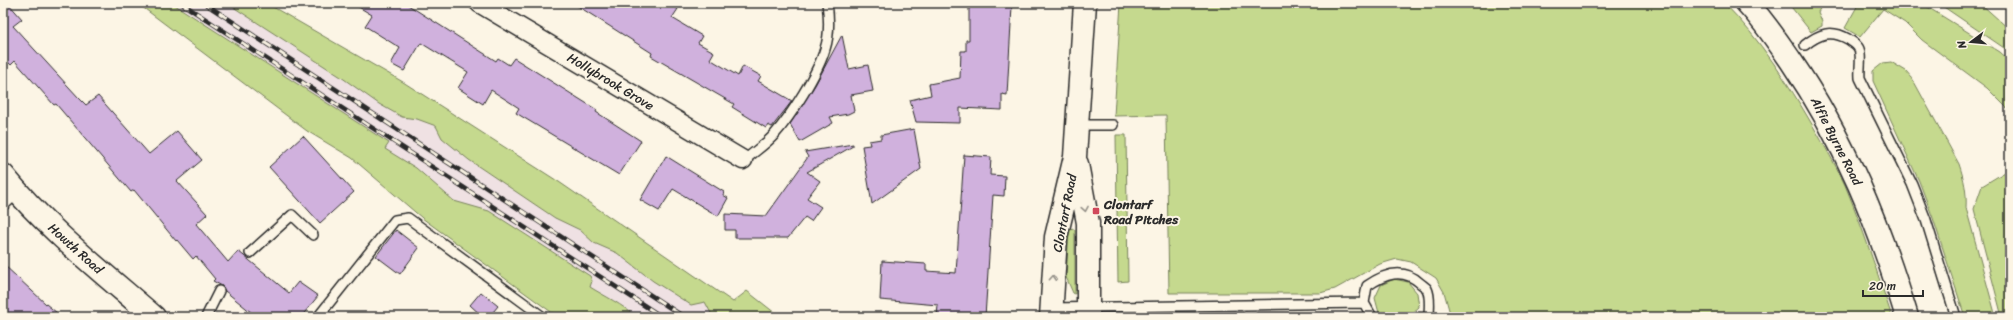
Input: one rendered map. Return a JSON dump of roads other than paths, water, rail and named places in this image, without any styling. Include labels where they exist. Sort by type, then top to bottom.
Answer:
[{"type":"main road","name":"Clontarf Road","points":[[1051,313],[1056,237],[1075,157],[1085,3]]},
{"type":"main road","name":"Alfie Byrne Road","points":[[1747,3],[1761,18],[1807,84],[1846,152],[1889,259],[1907,317]]},
{"type":"main road","name":"Clontarf Road","points":[[1075,157],[1088,223],[1088,312]]},
{"type":"main road","name":"Howth Road","points":[[7,188],[154,317]]},
{"type":"street","name":"Hollybrook Grove","points":[[479,3],[743,160]]},
{"type":"lane","points":[[743,160],[777,131],[820,64],[826,48],[829,17],[827,3]]},
{"type":"lane","points":[[1805,45],[1820,35],[1832,32],[1840,34],[1857,46],[1860,50],[1858,67],[1860,78],[1912,184],[1926,220],[1956,317]]},
{"type":"lane","points":[[1078,125],[1113,125]]},
{"type":"lane","points":[[250,253],[292,215],[313,235]]},
{"type":"lane","points":[[318,317],[395,220],[408,218],[543,317]]},
{"type":"lane","points":[[1372,317],[1364,303],[1367,286],[1377,279],[1394,273],[1412,276],[1427,289],[1430,301],[1429,317]]},
{"type":"lane","points":[[206,317],[219,291]]},
{"type":"lane","points":[[1051,313],[1364,303]]},
{"type":"railway","points":[[181,3],[662,317]]},
{"type":"railway","points":[[204,3],[684,317]]},
{"type":"place","name":"Clontarf Road Pitches","points":[[1096,211]]}]
